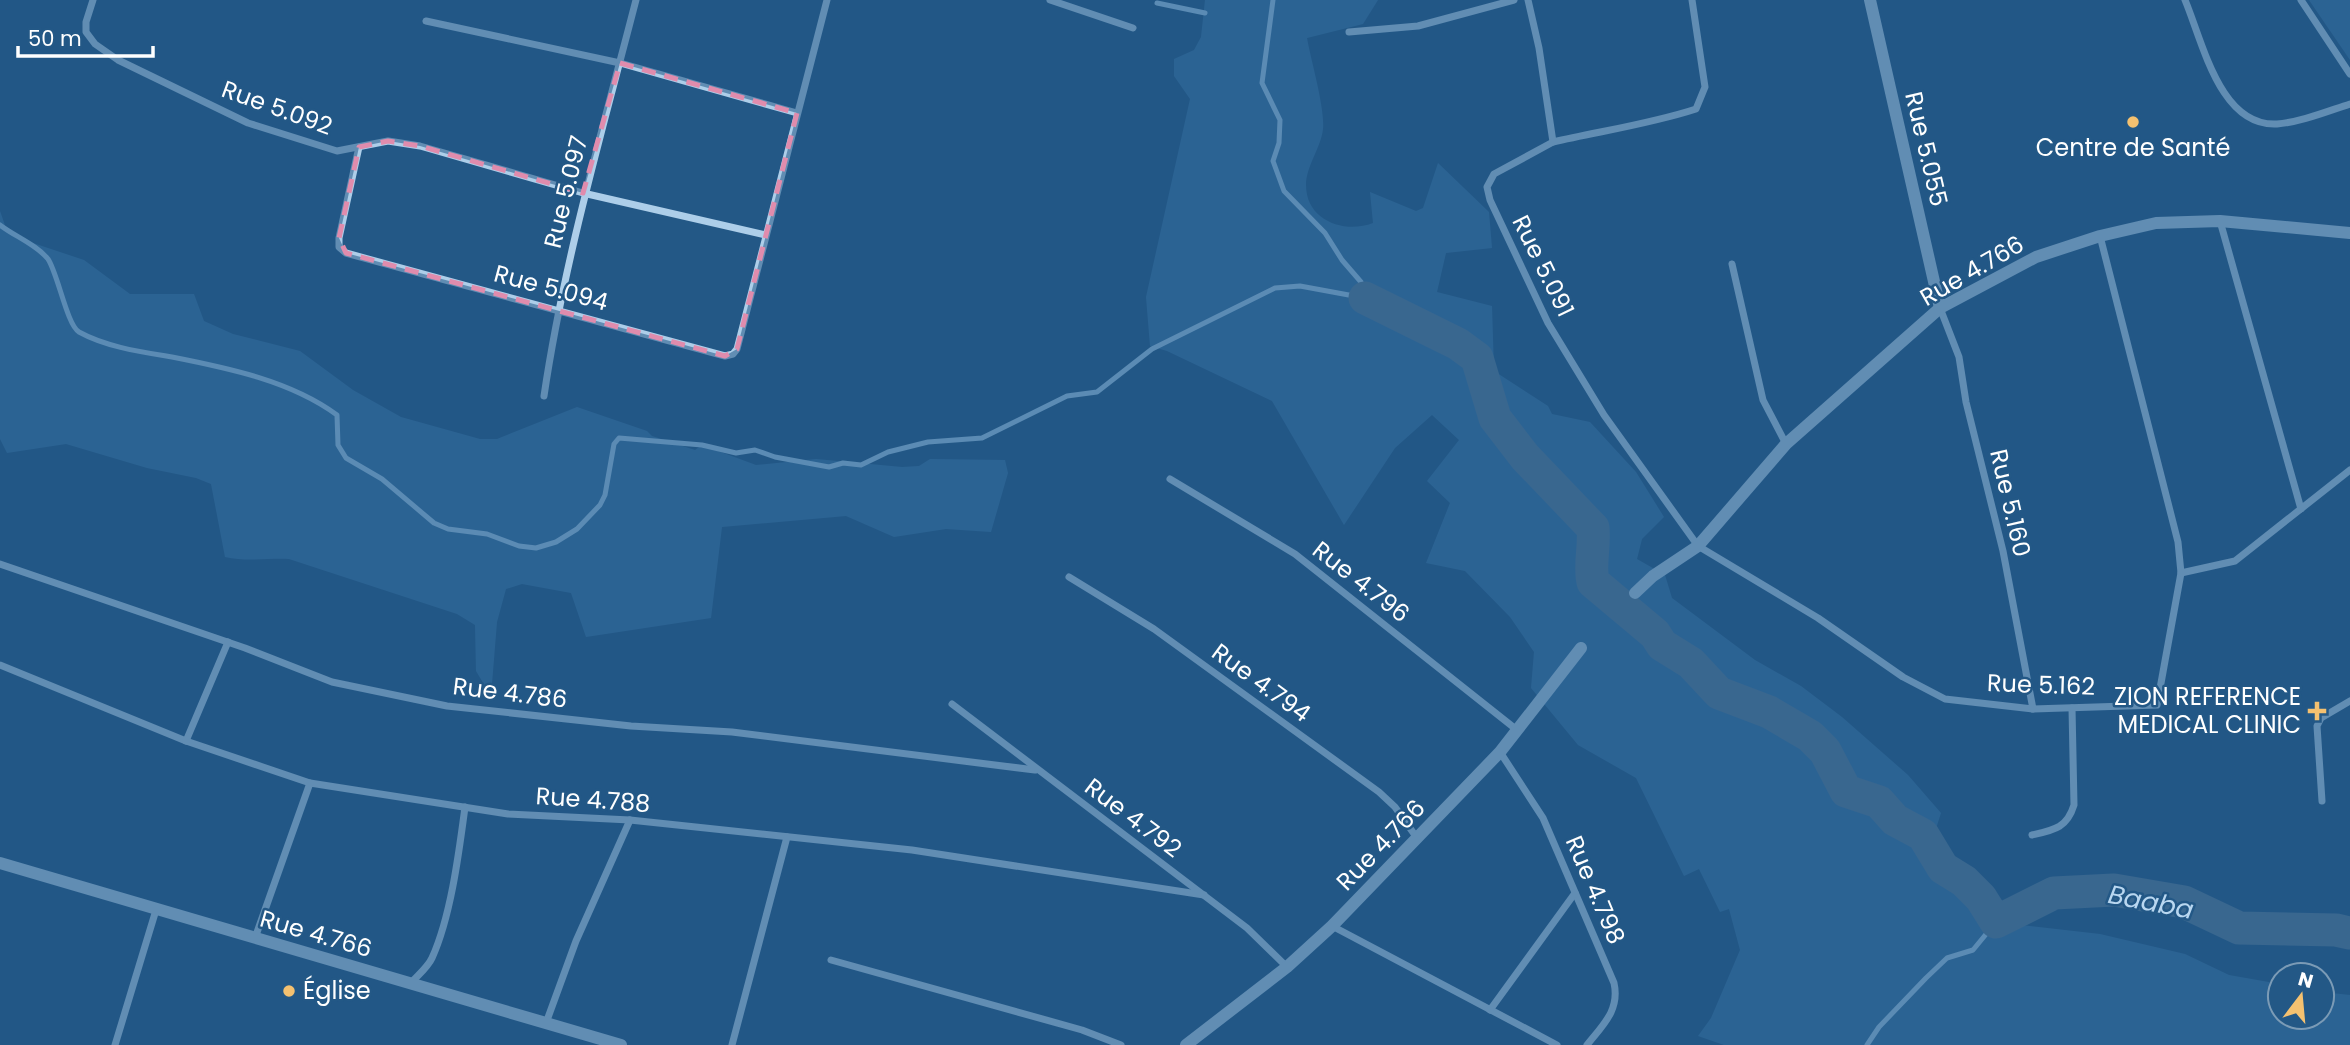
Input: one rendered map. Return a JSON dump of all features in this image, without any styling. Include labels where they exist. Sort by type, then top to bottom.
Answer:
[{"type":"street","name":"Rue 5.092","points":[[93,0],[86,32],[95,44],[118,60],[248,123],[329,149],[344,151],[388,141],[420,146],[583,193],[766,235]]},
{"type":"street","name":"Rue 5.097","points":[[544,396],[557,309],[583,193],[636,0]]},
{"type":"street","points":[[766,235],[827,0]]},
{"type":"street","points":[[1051,0],[1133,28]]},
{"type":"street","points":[[1349,32],[1418,26],[1514,0]]},
{"type":"street","points":[[1528,0],[1539,48],[1553,142],[1630,124],[1659,121],[1696,109],[1705,88],[1692,0]]},
{"type":"street","name":"Rue 5.055","points":[[1870,0],[1940,308]]},
{"type":"street","points":[[2185,0],[2227,101],[2251,121],[2278,124],[2350,104]]},
{"type":"street","points":[[2301,0],[2350,74]]},
{"type":"street","points":[[426,22],[620,63],[797,114]]},
{"type":"street","name":"Rue 5.091","points":[[1553,142],[1494,174],[1487,187],[1490,200],[1548,323],[1604,415],[1698,545]]},
{"type":"street","name":"Rue 5.094","points":[[359,147],[339,238],[339,247],[346,253],[725,356],[733,354],[737,349],[766,235]]},
{"type":"street","points":[[2220,221],[2301,509]]},
{"type":"street","name":"Rue 4.766","points":[[1635,593],[1698,545],[1786,444],[1940,308],[2036,257],[2100,236],[2156,223],[2220,221],[2350,233]]},
{"type":"street","name":"Rue 5.162","points":[[1698,545],[1818,618],[1920,687],[1945,699],[2033,709],[2157,705],[2180,573],[2178,541],[2100,236]]},
{"type":"street","points":[[1732,264],[1763,400],[1786,444]]},
{"type":"street","name":"Rue 5.160","points":[[1940,308],[1959,357],[1966,402],[2003,551],[2033,709]]},
{"type":"street","points":[[2180,573],[2235,561],[2350,470]]},
{"type":"street","name":"Rue 4.796","points":[[1170,479],[1295,554],[1517,730]]},
{"type":"street","name":"Rue 4.786","points":[[0,564],[228,642],[332,682],[447,706],[631,726],[732,732],[1035,770]]},
{"type":"street","name":"Rue 4.794","points":[[1069,577],[1154,629],[1379,792],[1395,807],[1417,838]]},
{"type":"street","points":[[186,741],[228,642]]},
{"type":"street","name":"Rue 4.766","points":[[1186,1045],[1287,967],[1332,926],[1500,752],[1581,648]]},
{"type":"street","name":"Rue 4.788","points":[[0,665],[186,741],[310,783],[509,814],[630,820],[912,850],[1204,895]]},
{"type":"street","points":[[2322,801],[2317,726],[2321,718],[2350,701]]},
{"type":"street","name":"Rue 4.792","points":[[952,704],[1035,770],[1247,928],[1287,967]]},
{"type":"street","points":[[2032,835],[2059,829],[2070,820],[2074,805],[2072,708]]},
{"type":"street","name":"Rue 4.798","points":[[1500,752],[1543,818],[1617,996],[1614,1010],[1587,1045]]},
{"type":"street","points":[[255,938],[310,783]]},
{"type":"street","points":[[411,984],[431,960],[440,934],[458,859],[465,807]]},
{"type":"street","points":[[546,1023],[576,941],[630,820]]},
{"type":"street","points":[[732,1045],[787,837]]},
{"type":"street","name":"Rue 4.766","points":[[0,863],[621,1045]]},
{"type":"street","points":[[1490,1010],[1575,893]]},
{"type":"street","points":[[115,1045],[156,910]]},
{"type":"street","points":[[1332,926],[1557,1045]]},
{"type":"street","points":[[831,960],[1082,1030],[1121,1045]]},
{"type":"highlighted area","points":[[620,63],[797,113],[737,349],[725,356],[346,253],[339,238],[359,147],[388,141],[420,146],[583,193]]},
{"type":"shaded area","points":[[1205,0],[1378,0],[1363,24],[1307,38],[1323,120],[1322,136],[1306,185],[1313,208],[1329,222],[1351,227],[1373,223],[1370,192],[1416,211],[1423,208],[1438,163],[1489,212],[1492,248],[1446,253],[1437,292],[1492,306],[1494,371],[1548,406],[1552,414],[1590,422],[1636,472],[1664,517],[1642,539],[1637,559],[1665,575],[1672,598],[1755,660],[1801,686],[1842,717],[1908,775],[1941,813],[1931,844],[1938,861],[1981,898],[1996,922],[2100,934],[2185,954],[2229,975],[2266,982],[2266,1031],[2336,1031],[2336,994],[2350,995],[2350,1045],[1724,1045],[1698,1036],[1711,1018],[1740,950],[1729,909],[1720,912],[1699,869],[1684,876],[1636,778],[1578,745],[1531,688],[1534,652],[1510,617],[1465,571],[1426,563],[1450,503],[1427,481],[1459,440],[1432,415],[1395,448],[1344,525],[1272,401],[1167,351],[1150,346],[1146,297],[1190,99],[1174,76],[1174,59],[1194,50],[1201,37]]},
{"type":"shaded area","points":[[2309,0],[2350,0],[2350,60]]},
{"type":"shaded area","points":[[0,211],[7,231],[15,237],[84,260],[130,294],[194,294],[204,321],[233,334],[300,351],[353,390],[401,417],[480,439],[497,439],[577,407],[695,450],[702,445],[756,465],[816,459],[902,467],[919,466],[930,459],[1005,460],[1008,473],[991,532],[946,529],[894,537],[846,516],[722,527],[711,618],[586,637],[571,593],[522,584],[506,589],[497,622],[491,696],[476,671],[475,625],[457,614],[289,559],[249,560],[225,557],[211,484],[66,444],[7,453],[0,439]]},
{"type":"waterway","points":[[0,225],[38,249],[48,259],[71,320],[79,332],[124,348],[237,371],[300,393],[337,415],[338,445],[346,458],[382,479],[434,523],[448,529],[487,534],[519,546],[536,548],[556,542],[577,529],[600,505],[605,495],[614,444],[619,438],[702,445],[736,453],[755,450],[775,457],[829,467],[843,463],[861,465],[888,452],[928,442],[982,438],[1067,396],[1097,392],[1152,349],[1275,288],[1300,286],[1365,298],[1361,282],[1342,260],[1325,233],[1284,191],[1273,161],[1279,143],[1280,120],[1262,83],[1273,0]]},
{"type":"waterway","points":[[1157,3],[1205,13]]},
{"type":"waterway","name":"Baaba","points":[[1365,298],[1458,344],[1477,358],[1495,418],[1525,457],[1593,528],[1593,582],[1655,634],[1662,645],[1691,663],[1719,693],[1769,712],[1810,736],[1825,751],[1846,791],[1879,802],[1895,820],[1923,835],[1943,868],[1964,881],[1981,898],[1996,922],[2054,893],[2114,890],[2184,902],[2239,928],[2336,930],[2350,933]]},
{"type":"waterway","points":[[1867,1045],[1879,1027],[1926,978],[1947,958],[1973,950],[1996,922]]},
{"type":"place","name":"Centre de Santé","points":[[2133,122]]},
{"type":"place","name":"ZION REFERENCE MEDICAL CLINIC","points":[[2317,711]]},
{"type":"place","name":"Église","points":[[289,991]]}]
